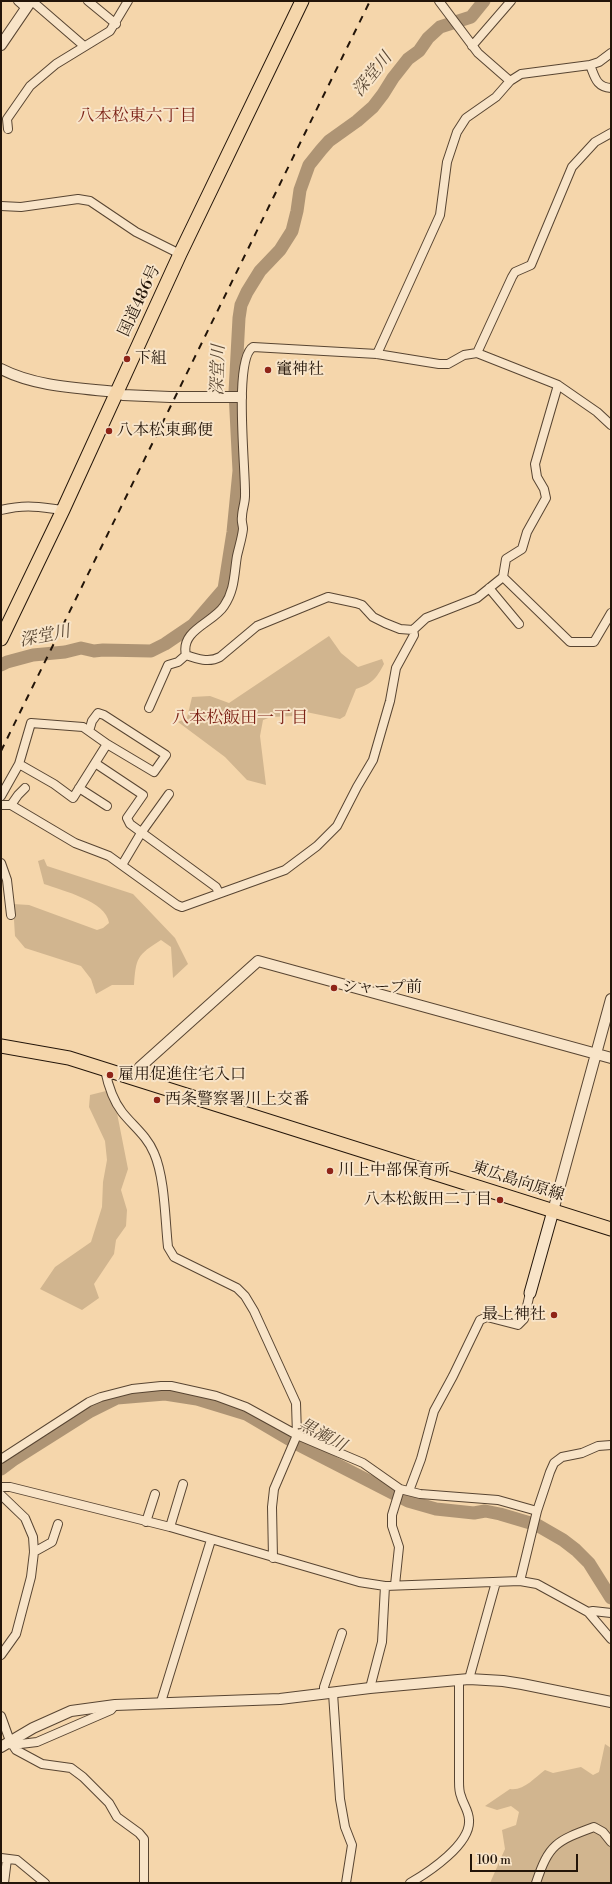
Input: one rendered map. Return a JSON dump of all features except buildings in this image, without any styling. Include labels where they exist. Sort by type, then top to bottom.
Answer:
[{"type":"main road","name":"国道486号","points":[[1,639],[63,510],[180,254],[302,1]]},
{"type":"main road","name":"東広島向原線","points":[[1,1046],[69,1058],[611,1229]]},
{"type":"main road","points":[[530,1293],[553,1211]]},
{"type":"street","points":[[18,1],[29,4],[84,46]]},
{"type":"street","points":[[88,1],[116,24]]},
{"type":"street","points":[[8,129],[7,119],[30,86],[56,64],[84,46],[110,32],[128,1]]},
{"type":"street","points":[[439,1],[472,46],[497,71],[510,81]]},
{"type":"street","points":[[472,46],[510,1]]},
{"type":"street","points":[[1,45],[29,4]]},
{"type":"street","points":[[377,354],[440,215],[447,162],[457,132],[466,118],[496,97],[510,81],[521,74],[590,65],[599,62],[611,53]]},
{"type":"street","points":[[590,65],[596,81],[602,87],[611,88]]},
{"type":"street","points":[[477,353],[515,272],[531,265],[572,167],[594,142],[611,133]]},
{"type":"street","points":[[1,206],[21,207],[78,199],[90,201],[136,232],[180,254]]},
{"type":"street","points":[[186,655],[185,650],[188,638],[195,629],[220,611],[234,586],[243,530],[242,518],[245,497],[238,397],[247,356],[250,349],[253,347],[377,354],[439,364],[448,364],[464,355],[477,353],[558,385],[597,412],[611,425]]},
{"type":"street","points":[[1,369],[32,380],[50,384],[117,392],[123,395],[238,397]]},
{"type":"street","points":[[186,655],[196,659],[214,660],[220,657],[257,626],[328,597],[362,605],[373,617],[385,623],[400,629],[413,630],[426,618],[477,598],[503,577],[506,560],[522,549],[527,532],[546,498],[544,489],[537,477],[536,464],[558,385]]},
{"type":"street","points":[[1,510],[18,506],[43,506],[63,510]]},
{"type":"street","points":[[503,577],[570,642],[594,642],[611,613]]},
{"type":"street","points":[[489,588],[519,624]]},
{"type":"street","points":[[1,805],[11,805],[75,843],[109,856],[177,905],[182,907],[285,870],[317,846],[337,826],[373,760],[390,701],[396,668],[414,635],[413,630]]},
{"type":"street","points":[[149,708],[168,665],[178,662],[186,655]]},
{"type":"street","points":[[1,796],[19,764],[31,723],[83,727],[89,732],[107,744],[154,772],[166,755],[104,715],[98,713],[92,721],[89,732]]},
{"type":"street","points":[[19,764],[54,784],[73,798],[107,744]]},
{"type":"street","points":[[96,763],[142,795],[127,818],[130,824],[216,887],[219,893]]},
{"type":"street","points":[[11,805],[25,788]]},
{"type":"street","points":[[79,788],[107,806]]},
{"type":"street","points":[[122,865],[141,833],[169,794]]},
{"type":"street","points":[[1,863],[7,880],[11,916]]},
{"type":"street","points":[[136,1079],[140,1067],[258,961],[611,1058]]},
{"type":"street","points":[[553,1211],[611,999]]},
{"type":"street","points":[[105,1070],[110,1091],[122,1112],[141,1131],[154,1153],[160,1174],[168,1247],[174,1257],[237,1288],[245,1296],[254,1311],[294,1397],[297,1435],[291,1446],[274,1490],[272,1507],[273,1558]]},
{"type":"street","points":[[409,1492],[421,1459],[434,1411],[480,1320],[487,1317],[518,1325],[524,1319],[530,1293]]},
{"type":"street","points":[[1,1459],[89,1402],[101,1397],[132,1389],[170,1386],[216,1396],[246,1407],[297,1435],[363,1463],[400,1489],[409,1492],[498,1500],[537,1512]]},
{"type":"street","points":[[520,1581],[537,1512],[554,1463],[562,1457],[582,1453],[598,1446],[611,1445]]},
{"type":"street","points":[[170,1528],[183,1484]]},
{"type":"street","points":[[1,1487],[16,1488],[170,1528],[359,1582],[385,1586],[520,1581],[537,1584],[588,1612],[611,1639]]},
{"type":"street","points":[[395,1585],[399,1552],[392,1526],[395,1504],[400,1489]]},
{"type":"street","points":[[146,1522],[155,1494]]},
{"type":"street","points":[[1,1495],[25,1518],[33,1537],[34,1552],[31,1577],[16,1634],[1,1655]]},
{"type":"street","points":[[34,1552],[52,1542],[58,1524]]},
{"type":"street","points":[[160,1702],[211,1540]]},
{"type":"street","points":[[410,1883],[444,1860],[457,1846],[468,1830],[470,1820],[460,1796],[459,1781],[464,1679],[496,1582]]},
{"type":"street","points":[[370,1688],[382,1642],[385,1586]]},
{"type":"street","points":[[588,1612],[593,1611],[609,1613]]},
{"type":"street","points":[[342,1633],[324,1687],[329,1694],[340,1799],[345,1827],[352,1844],[346,1883]]},
{"type":"street","points":[[1,1747],[11,1743],[33,1728],[71,1711],[115,1704],[273,1700],[370,1688],[464,1679],[492,1680],[522,1684],[611,1702]]},
{"type":"street","points":[[11,1743],[37,1742],[51,1737],[111,1710],[115,1704]]},
{"type":"street","points":[[1,1716],[11,1743],[16,1750],[42,1764],[71,1768],[83,1777],[108,1803],[117,1818],[139,1833],[144,1839],[144,1883]]},
{"type":"street","points":[[536,1883],[550,1850],[554,1845],[594,1827],[603,1832],[611,1842]]},
{"type":"street","points":[[4,1883],[4,1859],[17,1860],[45,1883]]},
{"type":"shaded area","points":[[329,636],[341,653],[358,667],[382,659],[384,664],[370,683],[356,689],[345,716],[340,719],[306,712],[295,716],[271,717],[263,720],[260,736],[266,785],[247,780],[225,757],[178,722],[187,718],[192,697],[210,696],[229,703]]},
{"type":"shaded area","points":[[44,859],[47,866],[133,894],[175,938],[188,964],[173,978],[171,947],[161,940],[139,958],[134,985],[112,985],[96,994],[91,979],[81,966],[25,948],[15,936],[13,904],[29,905],[97,930],[103,928],[109,923],[106,915],[92,903],[44,884],[38,861]]},
{"type":"shaded area","points":[[106,1091],[117,1113],[128,1169],[121,1190],[127,1210],[126,1226],[116,1240],[114,1254],[94,1284],[99,1298],[82,1310],[40,1289],[55,1267],[91,1242],[102,1207],[103,1182],[107,1160],[105,1141],[89,1107],[90,1095]]},
{"type":"shaded area","points":[[605,1744],[611,1748],[611,1883],[490,1883],[505,1849],[502,1830],[516,1825],[519,1812],[511,1806],[497,1810],[485,1806],[510,1789],[524,1786],[545,1770],[553,1773],[581,1767],[593,1775],[599,1772]]},
{"type":"waterway","name":"深堂川","points":[[1,665],[33,655],[65,652],[81,648],[94,651],[151,651],[165,644],[193,625],[224,589],[233,532],[239,471],[235,392],[241,305],[260,271],[280,250],[292,231],[300,190],[309,165],[329,141],[357,121],[373,107],[408,59],[419,51],[428,38],[440,27],[471,17],[484,1]]},
{"type":"waterway","name":"黒瀬川","points":[[1,1469],[89,1412],[117,1398],[165,1394],[197,1399],[246,1414],[297,1444],[408,1501],[436,1509],[474,1513],[485,1511],[537,1525],[563,1540],[576,1550],[589,1563],[611,1598]]},
{"type":"railway","points":[[1,751],[370,1]]},
{"type":"place","name":"下組","points":[[127,359]]},
{"type":"place","name":"竃神社","points":[[268,370]]},
{"type":"place","name":"八本松東郵便","points":[[109,431]]},
{"type":"place","name":"シャープ前","points":[[334,988]]},
{"type":"place","name":"雇用促進住宅入口","points":[[110,1075]]},
{"type":"place","name":"西条警察署川上交番","points":[[157,1100]]},
{"type":"place","name":"川上中部保育所","points":[[330,1171]]},
{"type":"place","name":"八本松飯田二丁目","points":[[500,1200]]},
{"type":"place","name":"最上神社","points":[[554,1315]]},
{"type":"district","name":"八本松東六丁目","points":[[137,117]]},
{"type":"district","name":"八本松飯田一丁目","points":[[240,719]]}]
